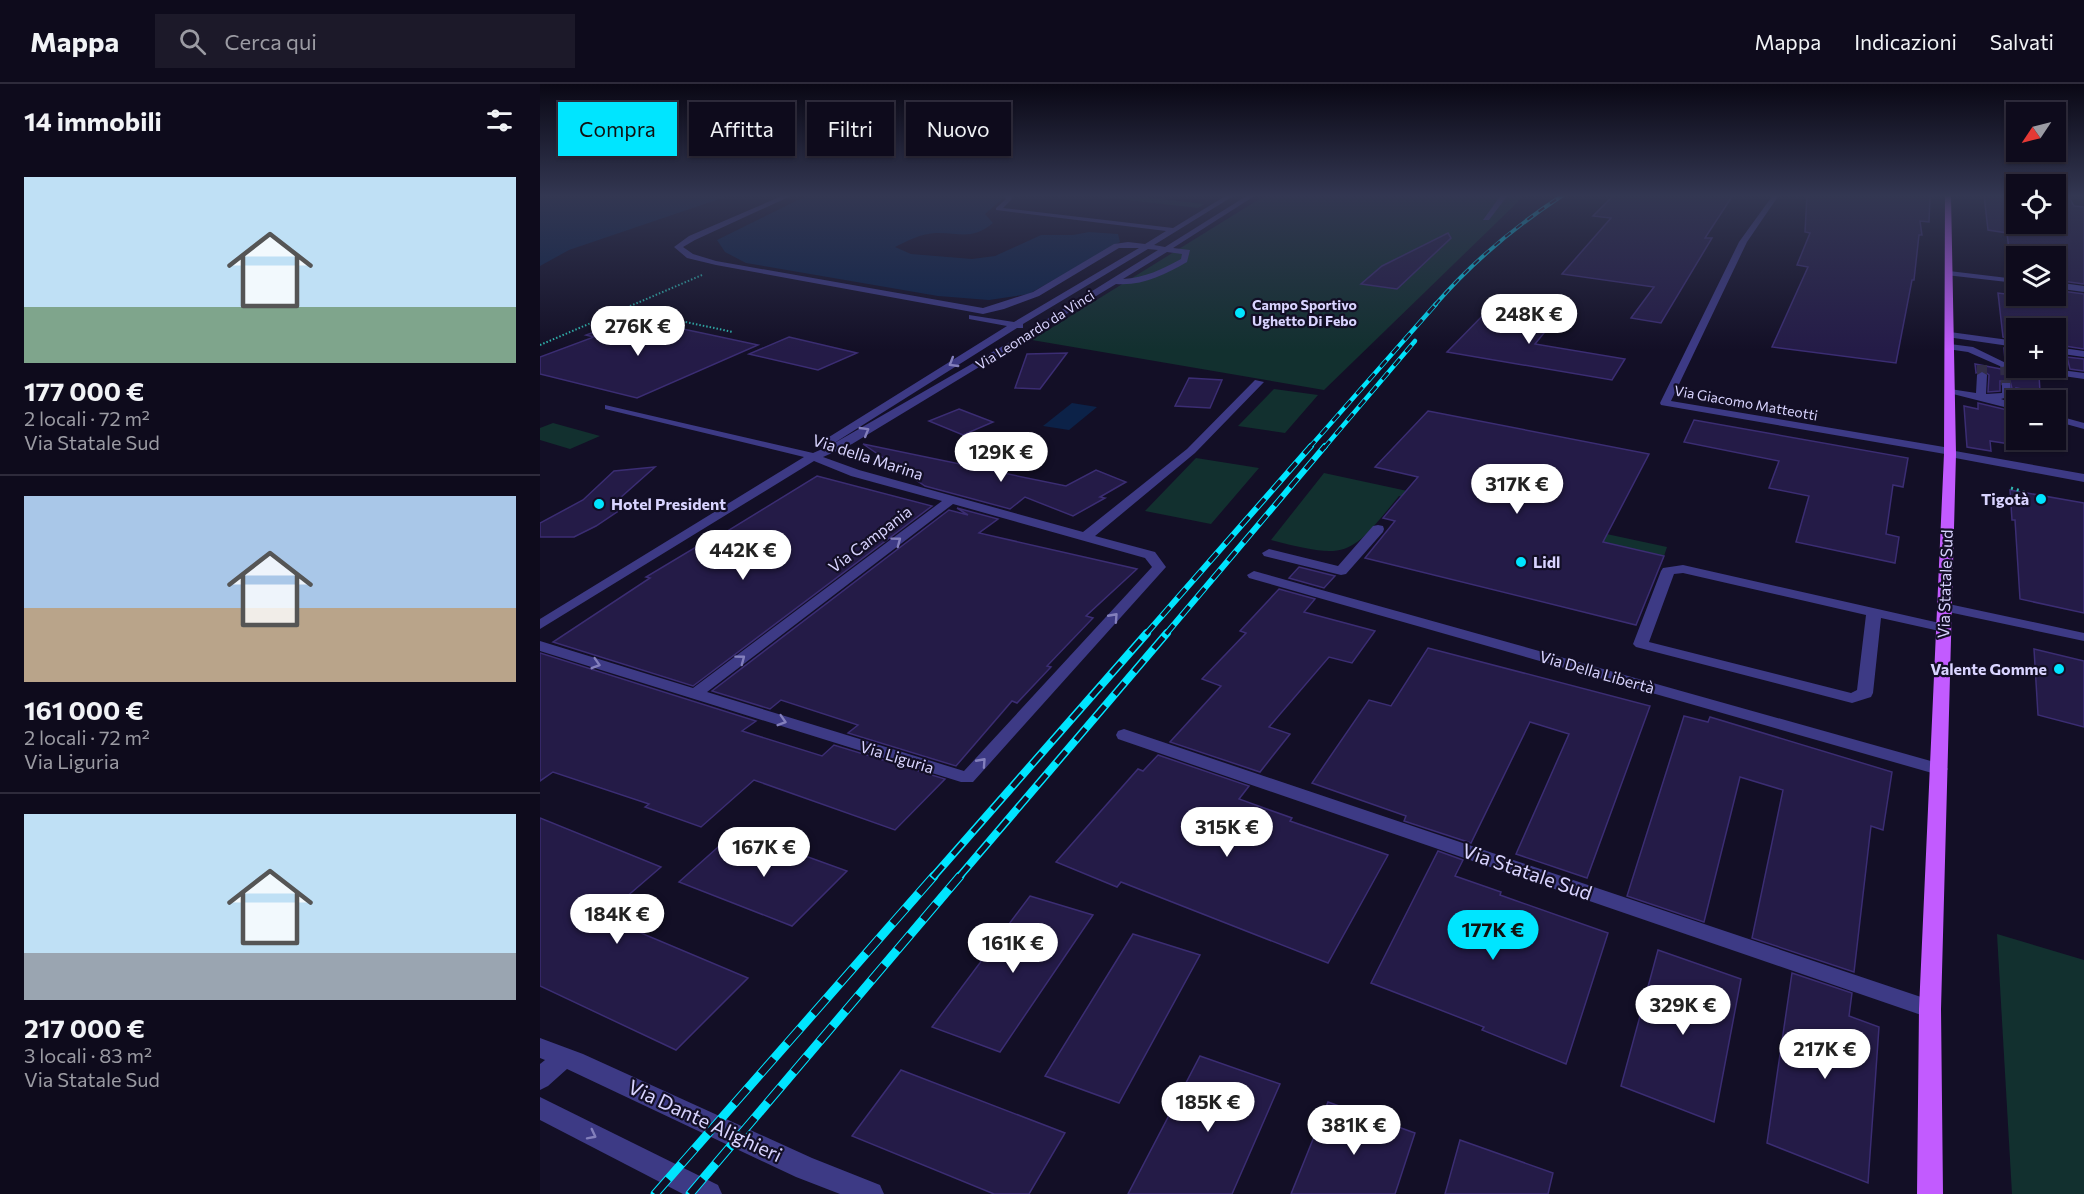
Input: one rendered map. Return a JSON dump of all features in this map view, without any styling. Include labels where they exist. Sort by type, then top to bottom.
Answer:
[{"type":"main road","name":"Via Statale Sud","points":[[1930,1194],[1930,1009],[1950,453],[1949,247]]},
{"type":"street","points":[[680,247],[680,251],[695,258],[716,263],[984,311],[1013,305],[1116,247]]},
{"type":"street","name":"Via Leonardo da Vinci","points":[[813,457],[833,438],[1143,247]]},
{"type":"street","points":[[1097,275],[1116,280],[1140,282],[1153,278],[1184,260],[1187,252],[1149,247]]},
{"type":"street","name":"Via Leonardo da Vinci","points":[[540,625],[813,457],[848,442],[1037,329],[1168,247]]},
{"type":"street","name":"Via Giacomo Matteotti","points":[[1741,247],[1665,403],[1950,453]]},
{"type":"street","points":[[1949,273],[2006,280]]},
{"type":"street","points":[[2066,287],[2084,289]]},
{"type":"street","points":[[856,295],[1037,329]]},
{"type":"street","points":[[1950,341],[2006,344]]},
{"type":"street","points":[[1950,341],[1970,350],[1982,365],[1981,397]]},
{"type":"street","points":[[2066,352],[2084,354]]},
{"type":"street","points":[[1982,365],[2006,365]]},
{"type":"street","points":[[2066,373],[2084,376]]},
{"type":"street","points":[[1084,537],[1191,450],[1259,382]]},
{"type":"street","points":[[1981,397],[2007,396],[2006,385]]},
{"type":"street","points":[[1950,392],[2006,404]]},
{"type":"street","name":"Via della Marina","points":[[609,407],[813,457],[855,473],[1150,555]]},
{"type":"street","points":[[2066,421],[2084,426]]},
{"type":"street","points":[[1950,453],[2084,478]]},
{"type":"street","name":"Via Campania","points":[[695,694],[951,500]]},
{"type":"street","points":[[1269,553],[1341,571],[1378,529]]},
{"type":"street","name":"Via Liguria","points":[[540,646],[967,778],[1159,567],[1150,555]]},
{"type":"street","points":[[1874,612],[1865,693],[1852,698],[1641,644],[1668,571],[1683,569],[1874,612],[1944,628]]},
{"type":"street","name":"Via Della Libertà","points":[[1254,575],[1939,769]]},
{"type":"street","points":[[1944,607],[2084,637]]},
{"type":"street","name":"Via Statale Sud","points":[[1124,735],[1930,1009]]},
{"type":"street","name":"Via Dante Alighieri","points":[[540,1048],[805,1168],[871,1194]]},
{"type":"street","points":[[540,1079],[564,1057]]},
{"type":"street","points":[[540,1108],[709,1194]]},
{"type":"path","points":[[540,345],[704,274]]},
{"type":"path","points":[[623,309],[733,332]]},
{"type":"path","points":[[2011,488],[2028,493]]},
{"type":"green space","name":"Campo Sportivo Ughetto Di Febo","points":[[1182,247],[1472,247],[1324,390],[1032,340]]},
{"type":"green space","points":[[1274,389],[1318,395],[1285,433],[1238,426]]},
{"type":"green space","points":[[553,423],[600,436],[570,449],[540,440],[540,428]]},
{"type":"green space","points":[[1196,458],[1259,468],[1211,524],[1145,511]]},
{"type":"green space","points":[[1324,473],[1667,547],[1664,556],[1399,496],[1369,531],[1346,548],[1333,551],[1317,550],[1271,540]]},
{"type":"green space","points":[[1997,934],[2084,960],[2084,1194],[2012,1194]]},
{"type":"water","points":[[540,247],[578,247],[569,250],[540,266]]},
{"type":"water","points":[[722,247],[895,247],[911,254],[972,259],[995,256],[1015,247],[1112,247],[1029,294],[989,300],[938,296],[746,263],[725,252]]},
{"type":"water","points":[[1072,403],[1097,407],[1069,430],[1043,426]]},
{"type":"building","points":[[1420,247],[1442,247],[1397,289],[1361,284],[1382,266]]},
{"type":"building","points":[[1586,247],[1707,247],[1661,323],[1631,318],[1654,287],[1562,274]]},
{"type":"building","points":[[1804,247],[1918,247],[1914,280],[1912,280],[1896,363],[1772,347],[1808,267],[1797,265]]},
{"type":"building","points":[[2066,247],[2084,247],[2084,284],[2066,282]]},
{"type":"building","points":[[2066,292],[2084,294],[2084,349],[2066,346],[2066,318],[2006,318],[2006,337],[2003,337],[1998,293],[2006,294],[2006,306],[2066,306]]},
{"type":"building","points":[[1491,307],[1557,317],[1535,344],[1625,359],[1612,380],[1447,352]]},
{"type":"building","points":[[630,318],[758,345],[637,398],[540,374],[540,357],[594,337],[586,335]]},
{"type":"building","points":[[789,337],[857,353],[818,370],[749,354]]},
{"type":"building","points":[[1067,353],[1040,389],[1015,388],[1027,354]]},
{"type":"building","points":[[2067,357],[2084,359],[2084,371],[2070,369]]},
{"type":"building","points":[[1975,364],[2006,368],[2006,378],[2039,378],[2040,390],[2016,388],[2012,390],[2010,381],[2000,381],[2000,391],[1988,392],[1989,375],[1983,370],[1976,373]]},
{"type":"building","points":[[1189,378],[1222,380],[1210,408],[1175,406]]},
{"type":"building","points":[[1978,403],[2006,410],[2006,443],[1990,441],[1991,451],[1967,447],[1964,406],[1978,409]]},
{"type":"building","points":[[959,409],[993,422],[963,435],[929,421]]},
{"type":"building","points":[[1428,411],[1649,454],[1603,542],[1664,556],[1636,625],[1365,558],[1395,521],[1383,518],[1418,477],[1375,467]]},
{"type":"building","points":[[1694,420],[1908,458],[1903,487],[1893,485],[1886,534],[1899,537],[1895,563],[1796,542],[1809,496],[1769,488],[1779,461],[1684,442]]},
{"type":"building","points":[[863,444],[1066,486],[1096,470],[1126,482],[1100,497],[1105,498],[1073,516],[1025,497],[1010,509],[925,486]]},
{"type":"building","name":"Hotel President","points":[[655,467],[619,499],[623,508],[596,526],[574,537],[540,537],[540,523],[583,500],[614,471]]},
{"type":"building","points":[[817,476],[932,506],[693,686],[553,642],[650,578],[646,577],[696,547],[700,548]]},
{"type":"building","points":[[2010,490],[2084,503],[2084,613],[2020,599],[2015,520],[2012,520]]},
{"type":"building","points":[[957,508],[998,519],[979,533],[1137,569],[1086,616],[1093,618],[1047,666],[1051,667],[1017,703],[1012,701],[956,766],[848,733],[858,725],[781,700],[770,709],[712,691],[949,510],[968,515]]},
{"type":"building","points":[[1299,567],[1335,576],[1324,588],[1289,578]]},
{"type":"building","points":[[1279,589],[1315,599],[1304,612],[1375,631],[1352,663],[1329,657],[1269,727],[1290,734],[1260,772],[1170,742],[1221,686],[1202,679],[1246,633],[1240,631]]},
{"type":"building","points":[[1428,648],[1650,706],[1587,878],[1516,854],[1569,734],[1530,722],[1471,843],[1404,821],[1406,816],[1312,783],[1369,700],[1391,706]]},
{"type":"building","points":[[2034,649],[2084,661],[2084,727],[2038,715]]},
{"type":"building","points":[[540,653],[756,721],[742,731],[822,756],[834,745],[945,779],[895,830],[754,780],[701,827],[645,807],[649,804],[553,772],[540,781]]},
{"type":"building","points":[[1684,716],[1708,722],[1710,717],[1892,772],[1883,830],[1871,826],[1854,972],[1752,938],[1783,790],[1740,777],[1704,922],[1627,896]]},
{"type":"building","points":[[1158,755],[1249,786],[1239,799],[1292,818],[1290,821],[1388,855],[1328,963],[1121,882],[1117,887],[1056,862],[1138,769],[1143,771]]},
{"type":"building","points":[[540,818],[661,867],[603,917],[748,978],[676,1050],[540,986]]},
{"type":"building","points":[[736,831],[847,871],[792,926],[679,882]]},
{"type":"building","points":[[1438,851],[1463,860],[1455,876],[1501,892],[1500,895],[1608,933],[1566,1064],[1482,1030],[1484,1027],[1371,983]]},
{"type":"building","points":[[1030,896],[1093,915],[1000,1052],[932,1027]]},
{"type":"building","points":[[1133,934],[1200,955],[1119,1103],[1045,1076]]},
{"type":"building","points":[[1658,950],[1741,979],[1714,1122],[1621,1086]]},
{"type":"building","points":[[1792,973],[1852,993],[1849,1016],[1879,1027],[1868,1183],[1767,1143]]},
{"type":"building","points":[[1200,1056],[1280,1084],[1232,1194],[1128,1194]]},
{"type":"building","points":[[901,1070],[1065,1133],[1029,1194],[994,1194],[852,1136]]},
{"type":"building","points":[[1328,1102],[1415,1133],[1395,1194],[1291,1194]]},
{"type":"building","points":[[1460,1140],[1553,1173],[1548,1194],[1445,1194]]},
{"type":"tunnel","points":[[1982,365],[1982,375]]},
{"type":"tunnel","points":[[2005,365],[2006,385]]},
{"type":"railway","points":[[1435,305],[1494,247]]},
{"type":"railway","points":[[1309,448],[1436,304]]},
{"type":"railway","points":[[1324,448],[1415,341]]},
{"type":"railway","points":[[1146,634],[1311,446]]},
{"type":"railway","points":[[1166,634],[1325,446]]},
{"type":"railway","points":[[933,877],[1147,633]]},
{"type":"railway","points":[[959,877],[1167,633]]},
{"type":"railway","points":[[655,1194],[934,876]]},
{"type":"railway","points":[[690,1194],[960,876]]},
{"type":"place","name":"Campo Sportivo Ughetto Di Febo","points":[[1240,313]]},
{"type":"place","name":"Tigotà","points":[[2041,499]]},
{"type":"place","name":"Hotel President","points":[[599,504]]},
{"type":"place","name":"Lidl","points":[[1521,562]]},
{"type":"place","name":"Valente Gomme","points":[[2059,669]]}]
